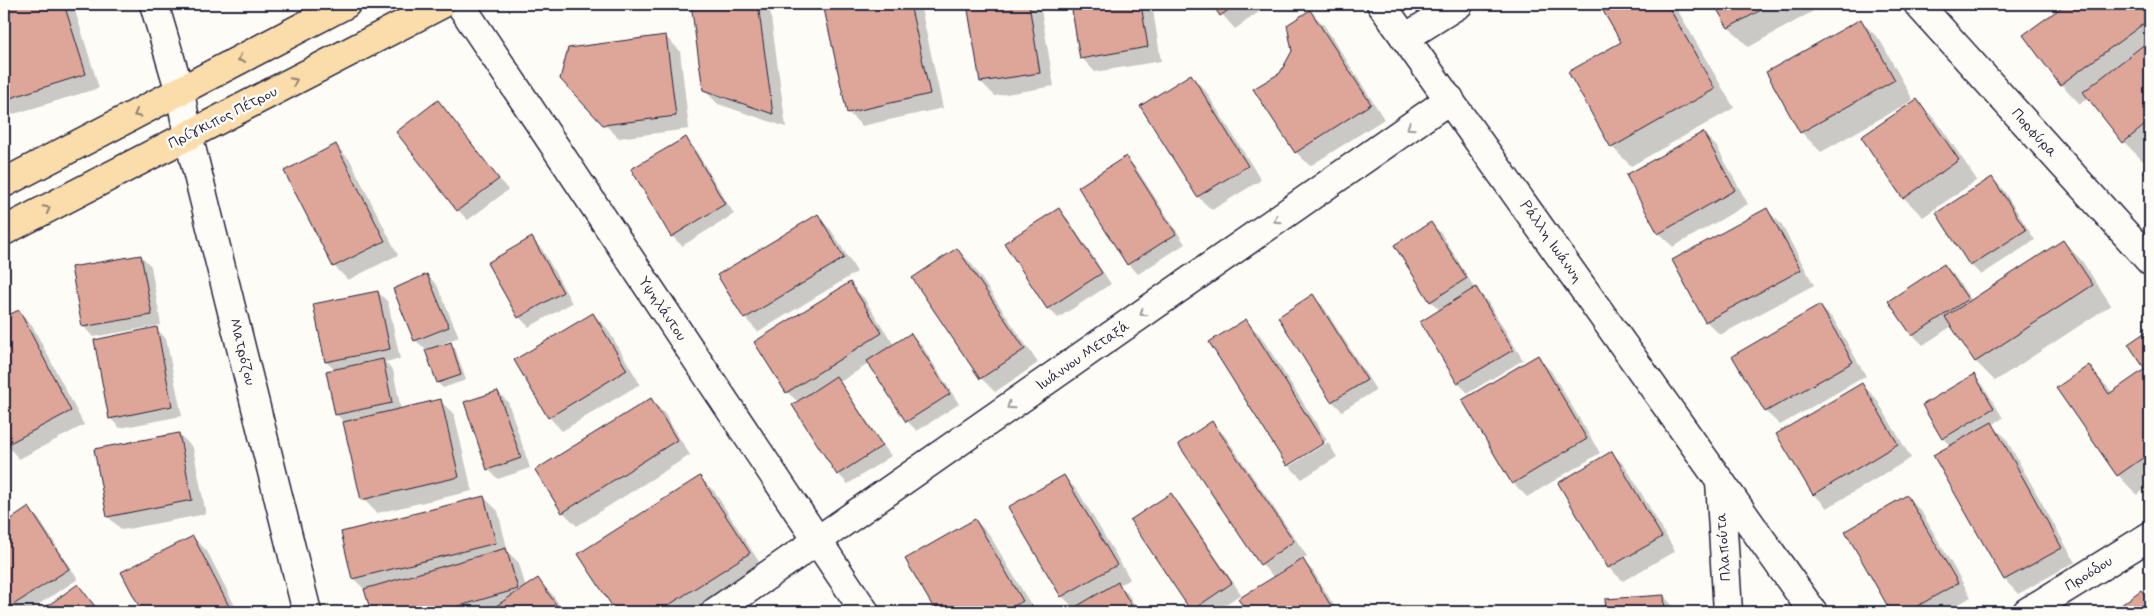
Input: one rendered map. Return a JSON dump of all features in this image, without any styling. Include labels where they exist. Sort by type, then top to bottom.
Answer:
[{"type":"main road","points":[[4,184],[346,4]]},
{"type":"main road","name":"Πρίγκιπος Πέτρου","points":[[4,232],[442,4]]},
{"type":"street","name":"Ματρόζου","points":[[154,4],[180,92],[188,135],[306,612]]},
{"type":"street","name":"Υψηλάντου","points":[[460,4],[816,542],[865,612]]},
{"type":"street","name":"Ράλλη Ιωάννη","points":[[1381,4],[1813,612]]},
{"type":"street","points":[[1406,38],[1459,4]]},
{"type":"street","name":"Πορφύρα","points":[[1918,4],[2150,261]]},
{"type":"street","name":"Ιωάννου Μεταξά","points":[[715,612],[1450,99]]},
{"type":"street","name":"Πλαπούτα","points":[[1720,481],[1728,612]]},
{"type":"street","name":"Προόδου","points":[[2027,612],[2150,536]]},
{"type":"building","points":[[4,4],[64,4],[86,74],[4,100]]},
{"type":"building","points":[[691,4],[758,4],[773,114],[703,90]]},
{"type":"building","points":[[823,4],[910,4],[930,94],[847,113]]},
{"type":"building","points":[[967,4],[1029,4],[1040,73],[980,82]]},
{"type":"building","points":[[1071,4],[1141,4],[1148,47],[1080,59]]},
{"type":"building","points":[[1212,4],[1237,4],[1220,16]]},
{"type":"building","points":[[1599,4],[1667,4],[1715,89],[1611,148],[1568,72],[1621,42]]},
{"type":"building","points":[[1714,4],[1772,4],[1728,28]]},
{"type":"building","points":[[2066,4],[2150,4],[2150,19],[2060,85],[2023,35]]},
{"type":"building","points":[[1310,10],[1371,104],[1295,153],[1253,89],[1280,73],[1292,51],[1287,25]]},
{"type":"building","points":[[1861,19],[1895,80],[1800,133],[1766,72]]},
{"type":"building","points":[[666,35],[676,116],[603,125],[560,79],[568,48]]},
{"type":"building","points":[[2150,40],[2150,121],[2123,143],[2083,92]]},
{"type":"building","points":[[1191,74],[1248,166],[1197,197],[1140,106]]},
{"type":"building","points":[[1917,99],[1959,160],[1903,199],[1861,137]]},
{"type":"building","points":[[438,100],[499,179],[457,211],[396,132]]},
{"type":"building","points":[[1703,132],[1735,190],[1658,234],[1626,175]]},
{"type":"building","points":[[686,137],[725,204],[671,237],[631,169]]},
{"type":"building","points":[[336,144],[385,241],[333,267],[284,171]]},
{"type":"building","points":[[1126,156],[1176,234],[1127,265],[1078,187]]},
{"type":"building","points":[[2150,163],[2150,179],[2142,170]]},
{"type":"building","points":[[1992,177],[2026,230],[1970,266],[1936,213]]},
{"type":"building","points":[[1059,208],[1102,273],[1047,309],[1004,243]]},
{"type":"building","points":[[1767,208],[1801,270],[1705,322],[1672,260]]},
{"type":"building","points":[[818,214],[844,258],[744,319],[717,275]]},
{"type":"building","points":[[1431,222],[1467,278],[1430,302],[1394,245]]},
{"type":"building","points":[[532,237],[563,292],[518,318],[487,263]]},
{"type":"building","points":[[2063,240],[2093,285],[1975,362],[1945,317]]},
{"type":"building","points":[[957,248],[1025,349],[980,379],[912,278]]},
{"type":"building","points":[[141,255],[152,315],[82,327],[71,267]]},
{"type":"building","points":[[1944,264],[1968,299],[1912,336],[1888,301]]},
{"type":"building","points":[[427,274],[449,327],[414,341],[393,289]]},
{"type":"building","points":[[850,282],[882,333],[786,393],[754,342]]},
{"type":"building","points":[[1476,287],[1513,350],[1457,383],[1420,322]]},
{"type":"building","points":[[378,291],[390,349],[325,362],[313,304]]},
{"type":"building","points":[[1313,294],[1367,380],[1331,402],[1278,317]]},
{"type":"building","points":[[1820,305],[1853,362],[1765,412],[1732,356]]},
{"type":"building","points":[[19,310],[71,411],[4,446],[4,317]]},
{"type":"building","points":[[593,313],[627,370],[548,418],[514,360]]},
{"type":"building","points":[[1246,319],[1324,443],[1287,466],[1209,342]]},
{"type":"building","points":[[157,327],[172,406],[109,419],[94,340]]},
{"type":"building","points":[[2150,329],[2150,453],[2117,476],[2056,388],[2089,365],[2109,394],[2145,369],[2128,344]]},
{"type":"building","points":[[911,333],[950,394],[906,422],[867,361]]},
{"type":"building","points":[[451,342],[461,375],[437,383],[425,350]]},
{"type":"building","points":[[1538,355],[1587,439],[1512,484],[1462,400]]},
{"type":"building","points":[[383,359],[392,403],[335,415],[326,371]]},
{"type":"building","points":[[1974,374],[1994,408],[1942,439],[1922,405]]},
{"type":"building","points":[[836,376],[882,446],[837,475],[792,405]]},
{"type":"building","points":[[1862,383],[1898,444],[1813,495],[1776,434]]},
{"type":"building","points":[[498,391],[521,458],[487,470],[464,402]]},
{"type":"building","points":[[651,398],[677,440],[562,513],[535,470]]},
{"type":"building","points":[[441,399],[459,477],[361,500],[343,422]]},
{"type":"building","points":[[1212,421],[1294,541],[1260,565],[1178,444]]},
{"type":"building","points":[[1992,422],[2062,548],[2004,580],[1933,455]]},
{"type":"building","points":[[179,433],[192,500],[107,517],[94,449]]},
{"type":"building","points":[[1612,451],[1662,537],[1608,568],[1558,483]]},
{"type":"building","points":[[1064,475],[1117,565],[1061,597],[1008,507]]},
{"type":"building","points":[[700,476],[750,553],[658,612],[616,612],[578,554]]},
{"type":"building","points":[[1171,493],[1232,583],[1191,611],[1130,520]]},
{"type":"building","points":[[1907,495],[1958,583],[1907,612],[1891,612],[1845,531]]},
{"type":"building","points":[[484,496],[496,543],[352,579],[341,532]]},
{"type":"building","points":[[29,507],[69,569],[10,607],[4,597],[4,524]]},
{"type":"building","points":[[975,519],[1023,601],[1003,612],[936,612],[905,559]]},
{"type":"building","points":[[193,536],[232,612],[142,612],[121,572]]},
{"type":"building","points":[[506,548],[518,589],[439,612],[371,612],[364,589]]},
{"type":"building","points":[[1303,559],[1334,611],[1247,612],[1238,599]]},
{"type":"building","points":[[538,578],[561,612],[487,612]]},
{"type":"building","points":[[1118,582],[1135,612],[1067,612]]},
{"type":"building","points":[[78,584],[99,612],[39,612]]},
{"type":"building","points":[[2141,590],[2150,601],[2150,612],[2112,612]]},
{"type":"building","points":[[1664,595],[1665,612],[1606,612],[1605,599]]}]
